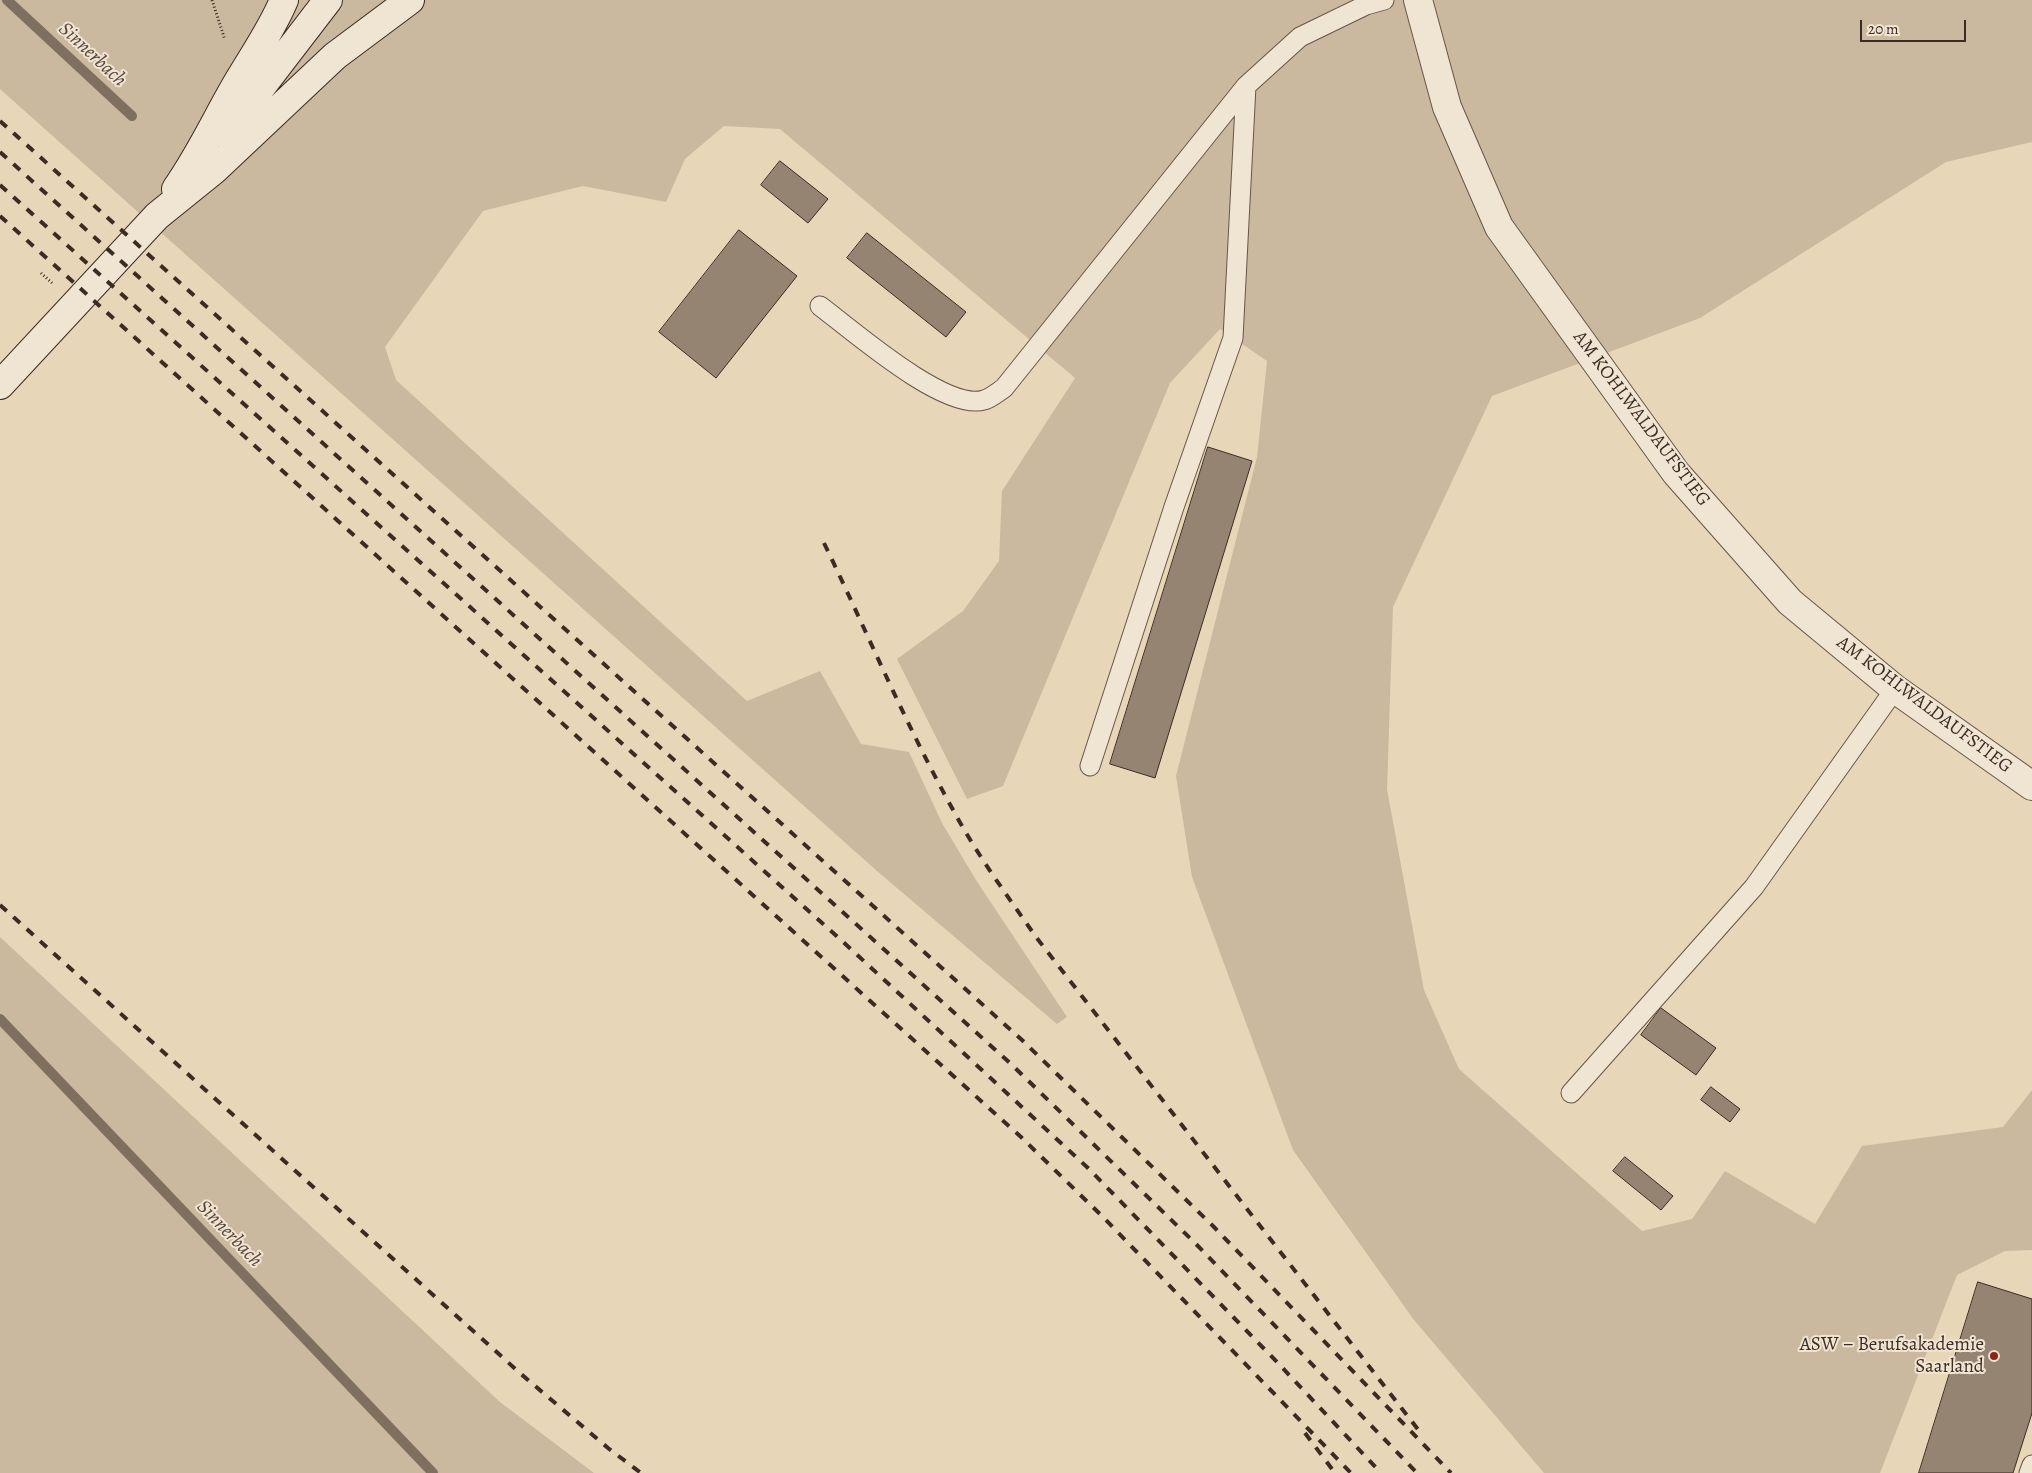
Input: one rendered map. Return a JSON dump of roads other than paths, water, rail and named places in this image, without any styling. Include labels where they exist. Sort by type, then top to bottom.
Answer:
[{"type":"main road","points":[[0,385],[157,216],[198,157],[239,80],[273,27],[284,0]]},
{"type":"main road","points":[[198,157],[239,116],[328,0]]},
{"type":"main road","points":[[157,216],[214,170],[336,56],[410,0]]},
{"type":"main road","name":"AM KOHLWALDAUFSTIEG","points":[[1418,0],[1447,107],[1499,227],[1676,473],[1790,602],[1895,689],[2032,786]]},
{"type":"lane","points":[[820,306],[910,374],[954,398],[983,400],[1004,388],[1246,86],[1300,37],[1366,5],[1384,0]]},
{"type":"lane","points":[[1090,766],[1174,507],[1233,338],[1246,86]]},
{"type":"lane","points":[[1571,1093],[1754,887],[1895,689]]},
{"type":"lane","points":[[2029,1473],[2032,1464]]},
{"type":"waterway","name":"Sinnerbach","points":[[7,0],[132,116]]},
{"type":"waterway","name":"Sinnerbach","points":[[0,1019],[433,1473]]},
{"type":"railway","points":[[0,121],[1022,1040],[1214,1227],[1451,1473]]},
{"type":"railway","points":[[0,152],[1010,1063],[1195,1243],[1417,1473]]},
{"type":"railway","points":[[0,185],[841,940],[1088,1168],[1277,1362],[1381,1473]]},
{"type":"railway","points":[[0,216],[1021,1137],[1103,1217],[1351,1473]]},
{"type":"railway","points":[[824,543],[921,749],[966,833],[995,878],[1036,937],[1420,1432]]},
{"type":"railway","points":[[0,905],[521,1374],[608,1448],[641,1473]]},
{"type":"railway","points":[[1305,1433],[1335,1473]]},
{"type":"place","name":"ASW – Berufsakademie Saarland","points":[[1994,1356]]}]
